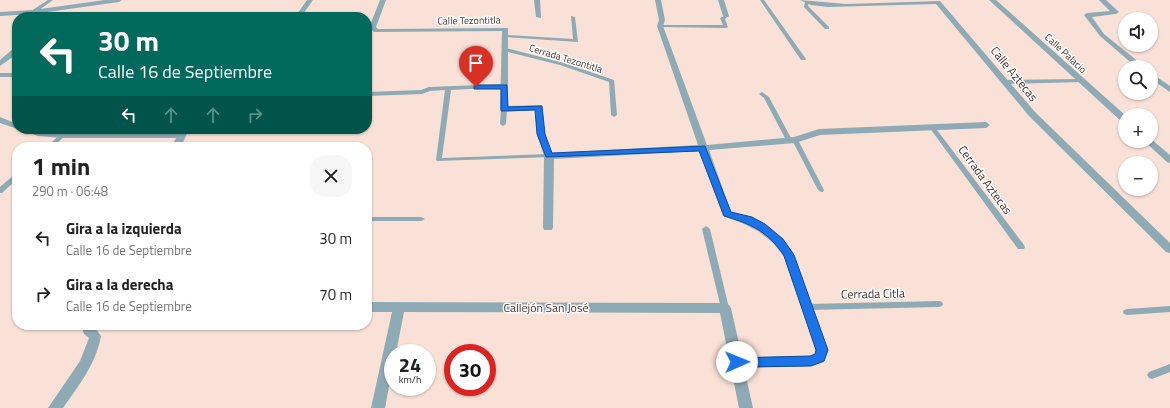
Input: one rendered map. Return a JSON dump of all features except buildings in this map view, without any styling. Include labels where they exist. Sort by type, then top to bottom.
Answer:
[{"type":"street","points":[[33,12],[119,0]]},
{"type":"street","points":[[302,12],[310,0]]},
{"type":"street","name":"Calle Tezontitla","points":[[383,0],[375,15],[372,28],[373,30],[506,29],[504,109]]},
{"type":"street","points":[[537,0],[539,17]]},
{"type":"street","points":[[658,0],[662,20],[660,26],[702,148],[727,214],[762,226],[780,241],[789,255],[822,350],[820,358],[811,361],[737,362]]},
{"type":"street","points":[[722,0],[726,16]]},
{"type":"street","name":"Calle Aztecas","points":[[805,1],[818,5],[889,1],[930,0],[938,2],[1032,114],[1170,249]]},
{"type":"street","name":"Calle Palacio","points":[[992,0],[1118,114]]},
{"type":"street","points":[[1102,0],[1116,12],[1087,15],[1102,35],[1132,60]]},
{"type":"street","points":[[62,12],[67,8]]},
{"type":"street","points":[[0,14],[12,13]]},
{"type":"street","points":[[0,64],[12,54]]},
{"type":"street","points":[[1158,81],[1170,90]]},
{"type":"street","points":[[504,109],[539,108],[541,134],[549,156],[548,227]]},
{"type":"street","points":[[0,120],[12,125]]},
{"type":"street","points":[[549,156],[702,148],[792,140],[819,132],[986,125]]},
{"type":"street","points":[[50,134],[103,134]]},
{"type":"street","points":[[1166,153],[1170,160]]},
{"type":"street","points":[[378,408],[399,306]]},
{"type":"street","name":"Callejón San José","points":[[372,307],[725,308]]},
{"type":"street","points":[[725,308],[746,408]]},
{"type":"street","points":[[55,408],[87,362],[94,348],[95,336],[88,330]]},
{"type":"lane","points":[[33,12],[50,0]]},
{"type":"lane","points":[[762,0],[803,59]]},
{"type":"lane","name":"Calle Aztecas","points":[[805,1],[806,6],[827,28]]},
{"type":"lane","points":[[660,26],[726,27],[722,18],[726,16]]},
{"type":"lane","points":[[506,36],[576,41],[573,17]]},
{"type":"lane","name":"Cerrada Tezontitla","points":[[506,50],[562,64],[612,82],[614,115]]},
{"type":"lane","points":[[0,75],[12,75]]},
{"type":"lane","points":[[1005,82],[1081,81]]},
{"type":"lane","points":[[372,94],[422,92],[429,89],[504,86]]},
{"type":"lane","points":[[448,88],[439,160],[549,156]]},
{"type":"lane","points":[[762,94],[766,97],[792,140],[820,190]]},
{"type":"lane","points":[[503,124],[504,109]]},
{"type":"lane","name":"Cerrada Aztecas","points":[[932,127],[1021,247]]},
{"type":"lane","points":[[55,142],[63,135]]},
{"type":"lane","points":[[0,191],[12,180]]},
{"type":"lane","points":[[372,219],[421,219]]},
{"type":"lane","points":[[706,229],[725,308]]},
{"type":"lane","name":"Cerrada Citla","points":[[808,307],[939,304]]},
{"type":"lane","points":[[1127,312],[1170,309]]},
{"type":"lane","points":[[1152,375],[1170,368]]},
{"type":"route","points":[[476,87],[504,86],[504,109],[539,108],[541,134],[549,156],[702,148],[727,214],[762,226],[780,241],[789,255],[822,350],[820,358],[811,361],[737,362]]}]
